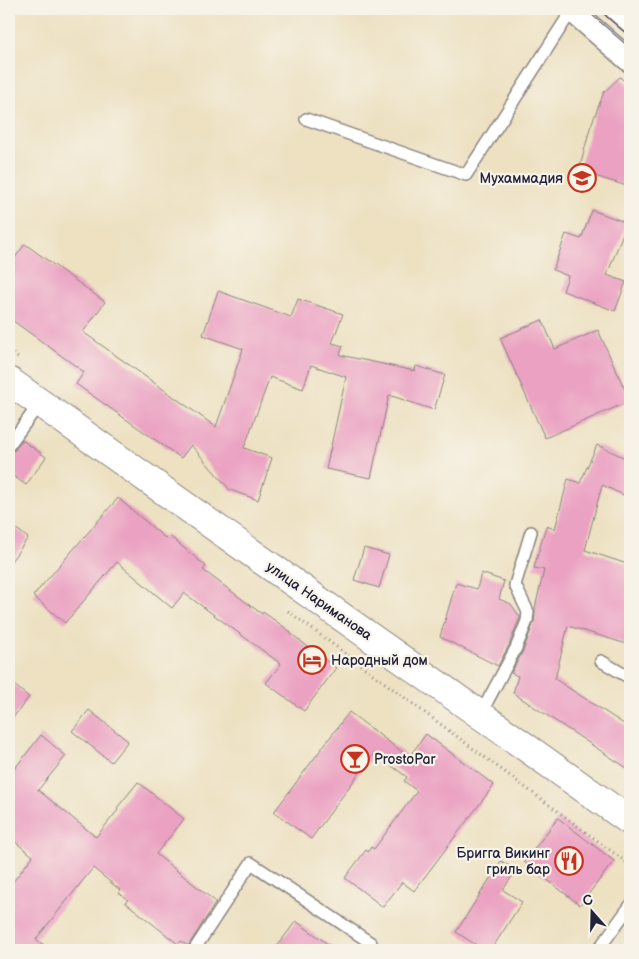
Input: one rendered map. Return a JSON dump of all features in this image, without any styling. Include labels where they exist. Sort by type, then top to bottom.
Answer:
[{"type":"main road","name":"улица Нариманова","points":[[9,381],[630,822]]},
{"type":"street","points":[[616,9],[630,21]]},
{"type":"street","points":[[571,10],[630,61]]},
{"type":"lane","points":[[306,119],[466,175],[571,10]]},
{"type":"lane","points":[[9,445],[40,403]]},
{"type":"lane","points":[[480,714],[516,648],[527,621],[528,612],[515,585],[531,532]]},
{"type":"lane","points":[[601,661],[630,678]]},
{"type":"lane","points":[[194,950],[252,864],[371,943],[367,950]]},
{"type":"lane","points":[[598,950],[630,906]]},
{"type":"path","points":[[285,609],[630,866]]},
{"type":"building","points":[[620,77],[630,87],[630,187],[579,171],[590,128],[604,92]]},
{"type":"building","points":[[592,210],[627,223],[607,275],[626,282],[615,311],[563,291],[568,276],[553,270],[566,234],[581,239]]},
{"type":"building","points":[[25,244],[105,302],[83,332],[216,427],[243,349],[203,335],[218,291],[291,317],[298,299],[343,314],[332,343],[343,346],[340,355],[415,371],[416,366],[445,375],[434,410],[389,395],[371,478],[326,469],[346,377],[311,365],[303,389],[270,377],[244,448],[272,458],[258,500],[230,490],[191,445],[181,458],[76,384],[84,372],[9,318],[9,266]]},
{"type":"building","points":[[542,320],[555,349],[598,330],[630,401],[545,438],[500,338]]},
{"type":"building","points":[[22,440],[46,457],[26,485],[9,473],[9,452],[15,450]]},
{"type":"building","points":[[597,445],[630,460],[630,498],[602,485],[585,550],[630,565],[630,645],[568,626],[555,679],[630,728],[630,770],[513,693],[518,676],[511,673],[523,651],[534,622],[535,608],[544,570],[534,568],[546,526],[555,529],[568,479],[580,483]]},
{"type":"building","points":[[118,498],[165,538],[168,535],[206,566],[203,570],[262,614],[263,612],[291,632],[336,668],[304,711],[266,683],[281,664],[184,593],[172,608],[117,562],[65,623],[33,596]]},
{"type":"building","points":[[9,523],[28,538],[9,564]]},
{"type":"building","points":[[364,548],[389,555],[379,588],[354,580]]},
{"type":"building","points":[[481,573],[504,581],[499,599],[511,604],[520,617],[498,666],[440,637],[456,583],[477,589]]},
{"type":"building","points":[[9,681],[29,697],[9,723]]},
{"type":"building","points":[[89,710],[128,741],[111,762],[72,731]]},
{"type":"building","points":[[349,712],[409,757],[426,734],[494,785],[414,891],[402,882],[383,907],[345,878],[366,850],[368,852],[371,847],[374,849],[417,791],[404,781],[407,777],[374,753],[311,839],[274,812]]},
{"type":"building","points":[[41,735],[66,756],[38,790],[96,837],[138,782],[184,819],[156,854],[216,902],[188,946],[181,941],[178,944],[125,902],[128,900],[118,892],[120,890],[93,868],[36,939],[50,950],[9,950],[9,887],[33,856],[9,837],[9,776]]},
{"type":"building","points":[[558,818],[614,861],[580,905],[524,862]]},
{"type":"building","points":[[501,861],[516,870],[503,890],[522,902],[491,950],[484,950],[456,932]]},
{"type":"building","points":[[296,921],[336,950],[274,950]]},
{"type":"tram line","points":[[585,9],[630,48]]},
{"type":"tram line","points":[[598,9],[630,37]]},
{"type":"place","name":"Мухаммадия","points":[[582,178]]},
{"type":"place","name":"Народный дом","points":[[312,660]]},
{"type":"place","name":"ProstoPar","points":[[355,759]]},
{"type":"place","name":"Бригга Викинг гриль бар","points":[[569,861]]}]
